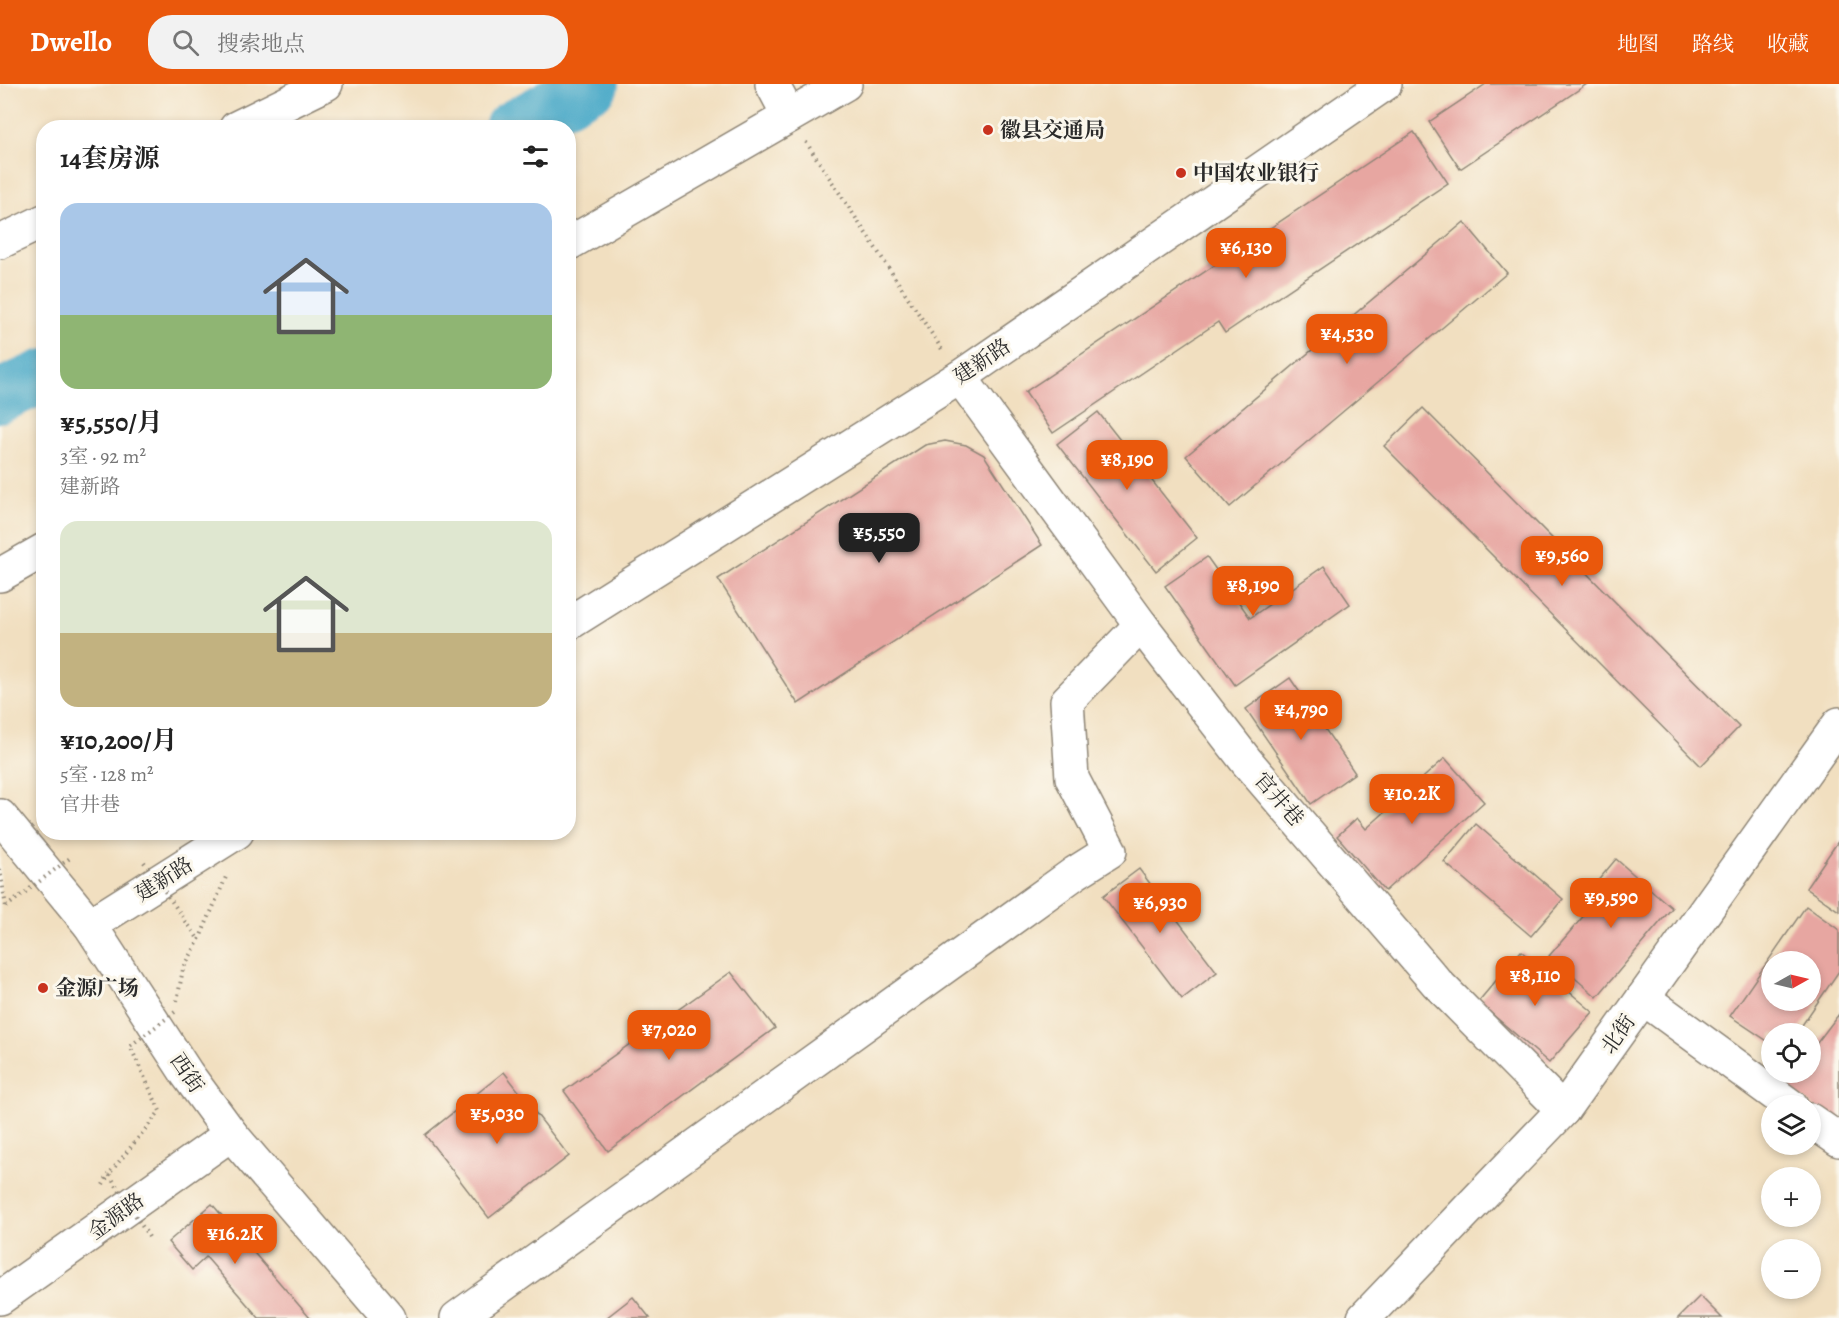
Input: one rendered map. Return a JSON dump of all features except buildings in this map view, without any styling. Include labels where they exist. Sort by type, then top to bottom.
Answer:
[{"type":"street","points":[[252,120],[326,84]]},
{"type":"street","points":[[772,84],[789,116]]},
{"type":"street","points":[[576,239],[845,84]]},
{"type":"street","name":"建新路","points":[[576,619],[960,377],[1385,84]]},
{"type":"street","points":[[0,242],[36,225]]},
{"type":"street","name":"官井巷","points":[[960,377],[1141,625],[1247,762],[1437,983],[1563,1110]]},
{"type":"street","points":[[0,575],[36,555]]},
{"type":"street","points":[[457,1318],[1075,873],[1110,851],[1072,778],[1067,702],[1141,625]]},
{"type":"street","name":"北街","points":[[1364,1318],[1563,1110],[1839,724]]},
{"type":"street","name":"西街","points":[[0,816],[90,925],[187,1074],[231,1134],[389,1318]]},
{"type":"street","name":"建新路","points":[[90,925],[224,840]]},
{"type":"street","points":[[1643,998],[1776,1095]]},
{"type":"street","points":[[1821,1128],[1839,1140]]},
{"type":"street","name":"金源路","points":[[0,1298],[231,1134]]},
{"type":"path","points":[[789,116],[960,377]]},
{"type":"path","points":[[0,869],[6,907],[70,858]]},
{"type":"path","points":[[144,862],[199,940]]},
{"type":"path","points":[[148,1237],[109,1174],[160,1110],[130,1046],[175,1012],[183,969],[199,940],[226,875]]},
{"type":"waterway","points":[[526,120],[592,84]]},
{"type":"waterway","points":[[0,396],[36,380]]},
{"type":"place","name":"徽县交通局","points":[[988,130]]},
{"type":"place","name":"中国农业银行","points":[[1181,173]]},
{"type":"place","name":"金源广场","points":[[43,988]]}]
